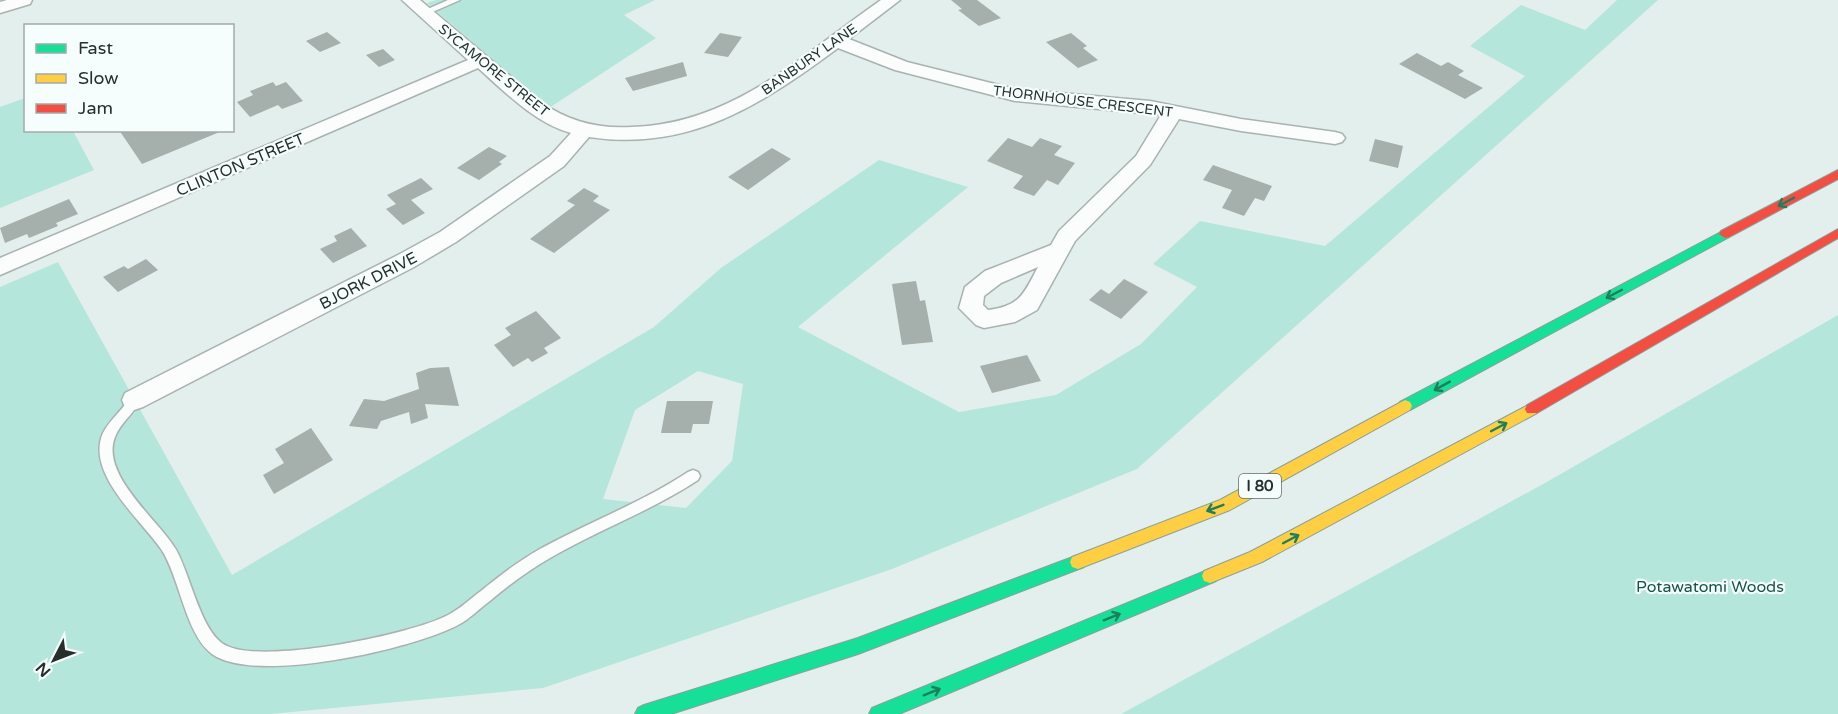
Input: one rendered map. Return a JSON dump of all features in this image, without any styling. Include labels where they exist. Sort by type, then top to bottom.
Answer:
[{"type":"highway","name":"I 80","points":[[644,714],[858,646],[1225,505],[1838,174]]},
{"type":"highway","points":[[878,714],[1256,557],[1513,420],[1838,232]]},
{"type":"street","points":[[0,8],[24,0]]},
{"type":"street","name":"SYCAMORE STREET","points":[[410,0],[547,115],[583,132]]},
{"type":"street","name":"BANBURY LANE","points":[[583,132],[650,134],[682,130],[726,113],[775,86],[892,0]]},
{"type":"street","name":"THORNHOUSE CRESCENT","points":[[837,40],[901,66],[957,82],[1015,94],[1130,105],[1241,125],[1335,138]]},
{"type":"street","name":"CLINTON STREET","points":[[0,267],[480,61]]},
{"type":"street","points":[[1059,250],[1067,236],[1143,160],[1173,112]]},
{"type":"street","name":"BJORK DRIVE","points":[[134,400],[400,265],[448,237],[557,161],[583,132]]},
{"type":"lane","points":[[425,12],[456,0]]},
{"type":"lane","points":[[134,400],[132,407],[111,430],[106,443],[109,464],[118,484],[172,554],[206,638],[223,653],[256,660],[309,657],[414,635],[454,620],[523,565],[666,495],[693,476]]},
{"type":"green space","points":[[436,0],[655,0],[624,15],[656,38],[549,108],[427,3]]},
{"type":"green space","points":[[1617,0],[1658,0],[1137,469],[892,569],[543,688],[271,714],[0,714],[0,287],[58,262],[232,575],[654,327],[721,268],[879,160],[968,187],[798,327],[959,412],[1056,395],[1141,344],[1197,287],[1153,264],[1200,221],[1325,246],[1525,76],[1470,46],[1521,5],[1585,30]],"holes":[[[698,371],[743,384],[732,461],[686,508],[603,499],[635,410]]]},
{"type":"green space","points":[[24,98],[24,132],[74,132],[94,170],[0,208],[0,107]]},
{"type":"green space","name":"Potawatomi Woods","points":[[1838,315],[1838,714],[1121,714],[1545,483]]},
{"type":"building","points":[[951,0],[977,0],[1001,18],[979,26],[958,10],[962,9]]},
{"type":"building","points":[[327,32],[341,43],[320,52],[306,41]]},
{"type":"building","points":[[720,33],[742,37],[728,57],[704,53]]},
{"type":"building","points":[[1071,33],[1087,46],[1083,48],[1098,60],[1078,68],[1046,42]]},
{"type":"building","points":[[383,49],[395,60],[379,67],[366,55]]},
{"type":"building","points":[[1417,53],[1441,66],[1448,62],[1464,71],[1458,75],[1483,88],[1465,99],[1399,64]]},
{"type":"building","points":[[683,62],[687,76],[633,91],[625,78]]},
{"type":"building","points":[[273,82],[276,86],[286,82],[303,101],[282,109],[278,105],[250,117],[237,102],[253,95],[250,91]]},
{"type":"building","points":[[120,132],[220,132],[142,164]]},
{"type":"building","points":[[1008,138],[1032,147],[1040,138],[1062,146],[1054,155],[1075,163],[1058,185],[1047,180],[1034,196],[1013,188],[1023,176],[987,161]]},
{"type":"building","points":[[1375,139],[1403,146],[1398,168],[1369,161]]},
{"type":"building","points":[[489,147],[507,156],[499,162],[502,164],[479,180],[457,168]]},
{"type":"building","points":[[772,148],[791,159],[748,190],[728,177]]},
{"type":"building","points":[[1213,165],[1272,186],[1264,201],[1255,198],[1244,216],[1222,208],[1232,190],[1203,180]]},
{"type":"building","points":[[421,178],[433,189],[411,200],[425,213],[403,225],[386,209],[396,204],[387,195]]},
{"type":"building","points":[[584,188],[599,196],[593,201],[610,210],[554,253],[530,239],[575,205],[567,201]]},
{"type":"building","points":[[69,199],[78,214],[56,223],[58,226],[29,238],[27,234],[5,243],[0,228]]},
{"type":"building","points":[[351,228],[367,246],[333,263],[320,249],[337,241],[334,236]]},
{"type":"building","points":[[146,259],[158,270],[118,292],[103,277],[124,266],[128,269]]},
{"type":"building","points":[[1124,279],[1148,292],[1121,319],[1089,300],[1101,289],[1109,294]]},
{"type":"building","points":[[916,281],[920,301],[925,300],[933,342],[902,345],[892,284]]},
{"type":"building","points":[[536,311],[561,338],[544,348],[548,353],[532,362],[528,358],[513,367],[494,345],[511,335],[505,328]]},
{"type":"building","points":[[1027,355],[1041,381],[992,393],[980,366]]},
{"type":"building","points":[[449,367],[459,406],[425,404],[428,418],[411,424],[409,412],[381,421],[377,429],[349,426],[364,399],[384,401],[419,389],[416,373],[430,368]]},
{"type":"building","points":[[667,401],[713,401],[709,424],[693,424],[691,433],[661,433]]},
{"type":"building","points":[[311,428],[333,460],[274,494],[263,475],[284,463],[275,449]]},
{"type":"traffic: fast","points":[[1405,406],[1725,234]]},
{"type":"traffic: fast","points":[[644,714],[858,646],[1078,562]]},
{"type":"traffic: fast","points":[[878,714],[1210,576]]},
{"type":"traffic: slow","points":[[1078,562],[1225,505],[1405,406]]},
{"type":"traffic: slow","points":[[1210,576],[1256,557],[1532,409]]},
{"type":"traffic: jam","points":[[1725,234],[1838,174]]},
{"type":"traffic: jam","points":[[1532,409],[1838,233]]}]
